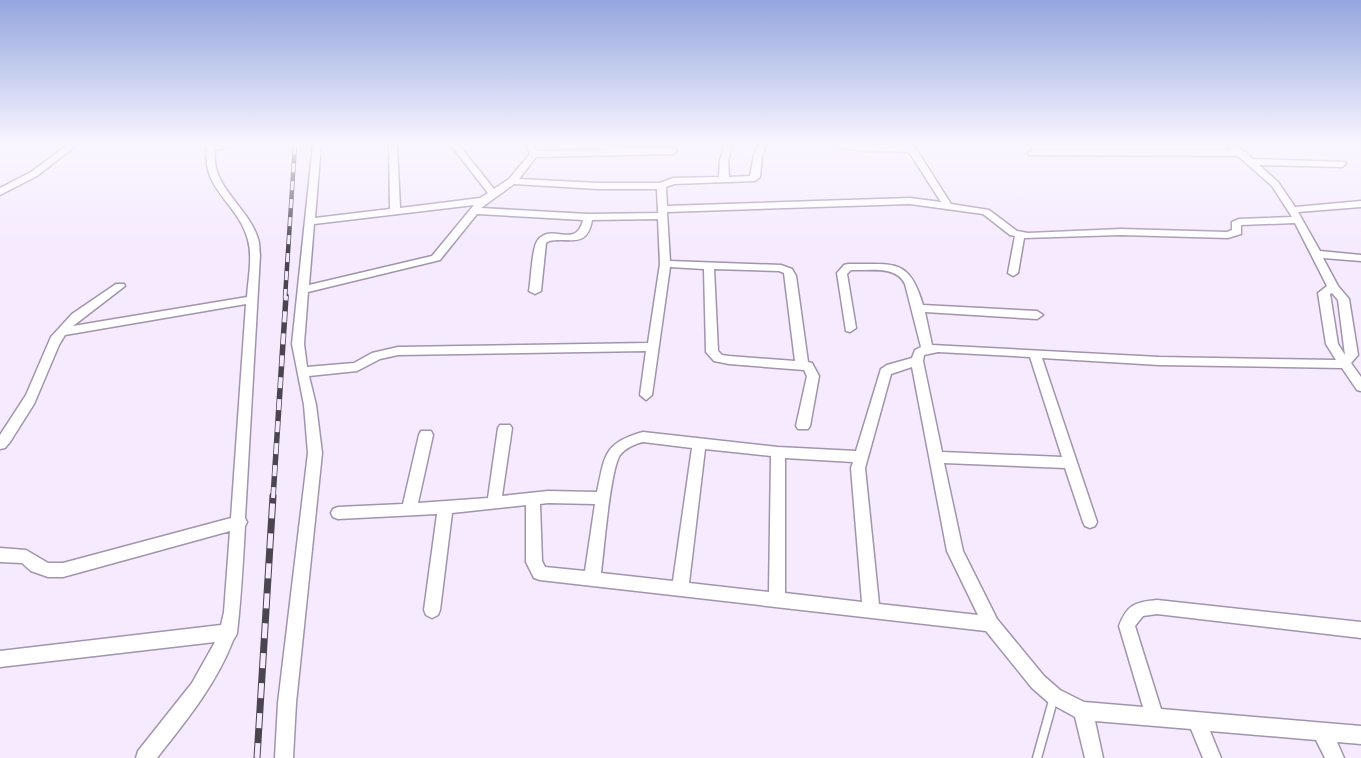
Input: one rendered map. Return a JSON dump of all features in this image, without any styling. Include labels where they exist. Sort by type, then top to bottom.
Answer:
[{"type":"street","points":[[0,192],[24,179]]},
{"type":"street","points":[[145,758],[213,667],[229,632],[240,522],[255,255],[253,239],[215,179]]},
{"type":"street","points":[[284,758],[287,702],[315,453],[310,405],[298,344],[311,221],[313,179]]},
{"type":"street","points":[[394,179],[395,211]]},
{"type":"street","points":[[482,179],[493,194]]},
{"type":"street","points":[[303,290],[436,258],[483,201],[512,181],[598,186],[661,186],[673,181],[750,179]]},
{"type":"street","points":[[931,179],[948,206]]},
{"type":"street","points":[[871,609],[858,468],[885,372],[891,368],[922,355],[1035,355],[1159,362],[1344,364],[1352,355],[1343,299],[1333,287],[1292,210],[1275,184],[1270,179]]},
{"type":"street","points":[[646,395],[665,264],[661,186]]},
{"type":"street","points":[[311,221],[483,201]]},
{"type":"street","points":[[474,211],[588,216],[910,201],[986,212],[1020,236],[1121,232],[1228,235],[1237,232],[1235,224],[1239,222],[1298,220]]},
{"type":"street","points":[[1292,210],[1361,204]]},
{"type":"street","points":[[536,291],[541,242],[545,238],[552,236],[580,235],[584,232],[588,216]]},
{"type":"street","points":[[1013,273],[1020,236]]},
{"type":"street","points":[[1316,254],[1361,258]]},
{"type":"street","points":[[665,264],[781,268],[788,271],[791,276],[802,365]]},
{"type":"street","points":[[709,266],[712,352],[718,358],[729,360],[808,366],[813,376],[803,426]]},
{"type":"street","points":[[850,328],[842,273],[848,266],[894,268],[900,270],[910,279],[918,308],[922,355],[936,457],[955,551],[991,624],[1038,682],[1054,696],[1083,711],[1361,735]]},
{"type":"street","points":[[0,444],[30,401],[40,382],[55,341],[61,332],[73,320],[120,286]]},
{"type":"street","points":[[1333,287],[1324,293],[1332,344],[1361,387]]},
{"type":"street","points":[[61,332],[252,300]]},
{"type":"street","points":[[918,308],[1037,315]]},
{"type":"street","points":[[303,372],[357,367],[376,356],[398,351],[654,347]]},
{"type":"street","points":[[1035,355],[1090,522]]},
{"type":"street","points":[[494,503],[505,428]]},
{"type":"street","points":[[410,510],[426,434]]},
{"type":"street","points":[[592,580],[610,457],[622,443],[643,437],[778,452],[860,457]]},
{"type":"street","points":[[680,589],[699,443]]},
{"type":"street","points":[[777,599],[778,452]]},
{"type":"street","points":[[936,457],[1071,463]]},
{"type":"street","points":[[338,513],[445,508],[533,499],[603,498]]},
{"type":"street","points":[[533,499],[534,562],[540,573],[991,624]]},
{"type":"street","points":[[432,610],[445,508]]},
{"type":"street","points":[[0,555],[16,554],[26,557],[42,568],[63,570],[240,522]]},
{"type":"street","points":[[1155,717],[1127,626],[1131,615],[1140,609],[1157,607],[1361,630]]},
{"type":"street","points":[[0,659],[229,632]]},
{"type":"street","points":[[1083,711],[1094,758]]},
{"type":"street","points":[[1198,721],[1212,758]]},
{"type":"street","points":[[1322,732],[1335,758]]},
{"type":"lane","points":[[1037,758],[1054,696]]},
{"type":"railway","points":[[285,298],[293,179]]},
{"type":"railway","points":[[273,498],[286,296]]},
{"type":"railway","points":[[257,758],[273,496]]}]
